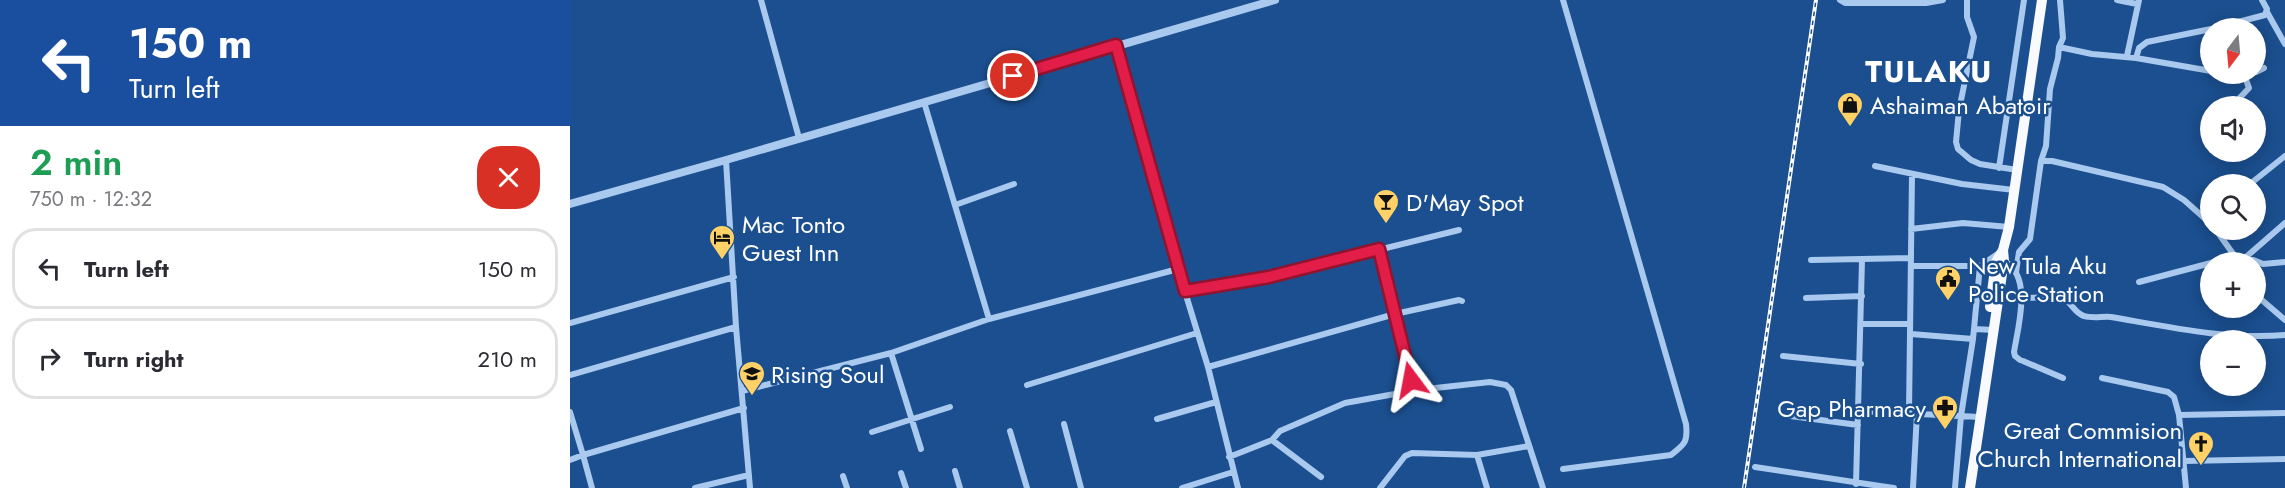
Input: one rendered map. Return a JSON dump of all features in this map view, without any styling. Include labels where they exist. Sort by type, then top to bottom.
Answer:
[{"type":"highway","points":[[1971,488],[1993,330],[1990,319],[1993,277],[1996,262],[2004,256],[2042,0]]},
{"type":"street","points":[[761,0],[799,138]]},
{"type":"street","points":[[570,204],[1275,0]]},
{"type":"street","points":[[1563,0],[1687,435],[1684,445],[1671,455],[1563,469]]},
{"type":"street","points":[[1840,0],[1845,3],[1926,3],[1943,0]]},
{"type":"street","points":[[1967,0],[1967,17],[1974,37],[1959,110],[1956,142],[1958,149],[1971,160],[1999,168],[2017,170]]},
{"type":"street","points":[[1999,168],[2024,0]]},
{"type":"street","points":[[2060,0],[2063,38],[2050,89],[2046,146],[2041,161],[2030,239],[2019,252],[2016,272],[2022,298],[2014,352],[2021,361],[2063,378]]},
{"type":"street","points":[[2117,0],[2138,2],[2127,56]]},
{"type":"street","points":[[2262,0],[2285,44]]},
{"type":"street","points":[[2252,18],[2267,12]]},
{"type":"street","points":[[2136,58],[2139,48],[2147,42],[2200,32]]},
{"type":"street","points":[[1116,45],[1178,269],[1208,367],[1238,488]]},
{"type":"street","points":[[2059,47],[2092,54],[2127,56],[2200,69]]},
{"type":"street","points":[[924,102],[989,319]]},
{"type":"street","points":[[2262,174],[2285,156]]},
{"type":"street","points":[[726,160],[736,327],[750,488]]},
{"type":"street","points":[[2041,161],[2163,187],[2200,212]]},
{"type":"street","points":[[1875,166],[1962,184],[2014,189]]},
{"type":"street","points":[[1909,413],[1912,175]]},
{"type":"street","points":[[955,206],[1014,184]]},
{"type":"street","points":[[1911,229],[1963,223],[2008,227]]},
{"type":"street","points":[[2252,252],[2285,223]]},
{"type":"street","points":[[1185,291],[1269,277],[1459,230]]},
{"type":"street","points":[[1379,249],[1411,380],[1417,390]]},
{"type":"street","points":[[1911,266],[1980,266],[2004,256],[2016,272]]},
{"type":"street","points":[[1811,260],[1911,258]]},
{"type":"street","points":[[1857,484],[1862,260]]},
{"type":"street","points":[[2266,264],[2285,262]]},
{"type":"street","points":[[1955,488],[1961,416],[1973,339],[1980,266]]},
{"type":"street","points":[[2139,282],[2200,266]]},
{"type":"street","points":[[742,391],[891,353],[989,319],[1178,269]]},
{"type":"street","points":[[570,323],[734,277]]},
{"type":"street","points":[[1806,298],[1862,296]]},
{"type":"street","points":[[2022,298],[2064,298],[2076,311],[2085,316],[2107,316],[2200,332]]},
{"type":"street","points":[[1208,367],[1395,314],[1459,300],[1462,302]]},
{"type":"street","points":[[2266,304],[2285,321]]},
{"type":"street","points":[[1862,324],[1910,324]]},
{"type":"street","points":[[570,375],[736,327]]},
{"type":"street","points":[[1974,329],[1993,330]]},
{"type":"street","points":[[1028,385],[1197,333]]},
{"type":"street","points":[[1911,334],[1973,339]]},
{"type":"street","points":[[2266,336],[2285,335]]},
{"type":"street","points":[[891,353],[921,449]]},
{"type":"street","points":[[1783,356],[1861,364]]},
{"type":"street","points":[[2102,378],[2168,392],[2175,397],[2179,415],[2186,488]]},
{"type":"street","points":[[1229,457],[1272,440],[1280,431],[1345,403],[1417,390],[1490,382],[1506,385],[1511,390],[1543,488]]},
{"type":"street","points":[[1157,418],[1216,402]]},
{"type":"street","points":[[872,432],[950,406]]},
{"type":"street","points":[[570,460],[744,408]]},
{"type":"street","points":[[1859,411],[1980,417]]},
{"type":"street","points":[[570,412],[592,488]]},
{"type":"street","points":[[1913,488],[1917,413]]},
{"type":"street","points":[[2179,415],[2285,413]]},
{"type":"street","points":[[1783,415],[1858,425]]},
{"type":"street","points":[[1064,424],[1081,488]]},
{"type":"street","points":[[1010,431],[1027,488]]},
{"type":"street","points":[[1272,440],[1321,477]]},
{"type":"street","points":[[1380,488],[1406,456],[1412,453],[1476,455],[1529,446]]},
{"type":"street","points":[[1476,455],[1487,488]]},
{"type":"street","points":[[2184,461],[2285,459]]},
{"type":"street","points":[[1755,467],[1894,488]]},
{"type":"street","points":[[955,471],[960,488]]},
{"type":"street","points":[[1182,488],[1233,472]]},
{"type":"street","points":[[902,473],[906,488]]},
{"type":"street","points":[[695,488],[749,475]]},
{"type":"street","points":[[843,476],[847,488]]},
{"type":"railway","points":[[1744,488],[1816,0]]},
{"type":"place","name":"Ashaiman Abatoir","points":[[1850,128]]},
{"type":"place","name":"D'May Spot","points":[[1386,225]]},
{"type":"place","name":"Mac Tonto Guest Inn","points":[[722,261]]},
{"type":"place","name":"New Tula Aku Police Station","points":[[1948,302]]},
{"type":"place","name":"Rising Soul","points":[[752,397]]},
{"type":"place","name":"Gap Pharmacy","points":[[1945,431]]},
{"type":"place","name":"Great Commision Church International","points":[[2201,467]]},
{"type":"district","name":"TULAKU","points":[[1929,71]]},
{"type":"route","points":[[1013,76],[1116,45],[1185,291],[1269,277],[1379,249],[1411,380]]}]
